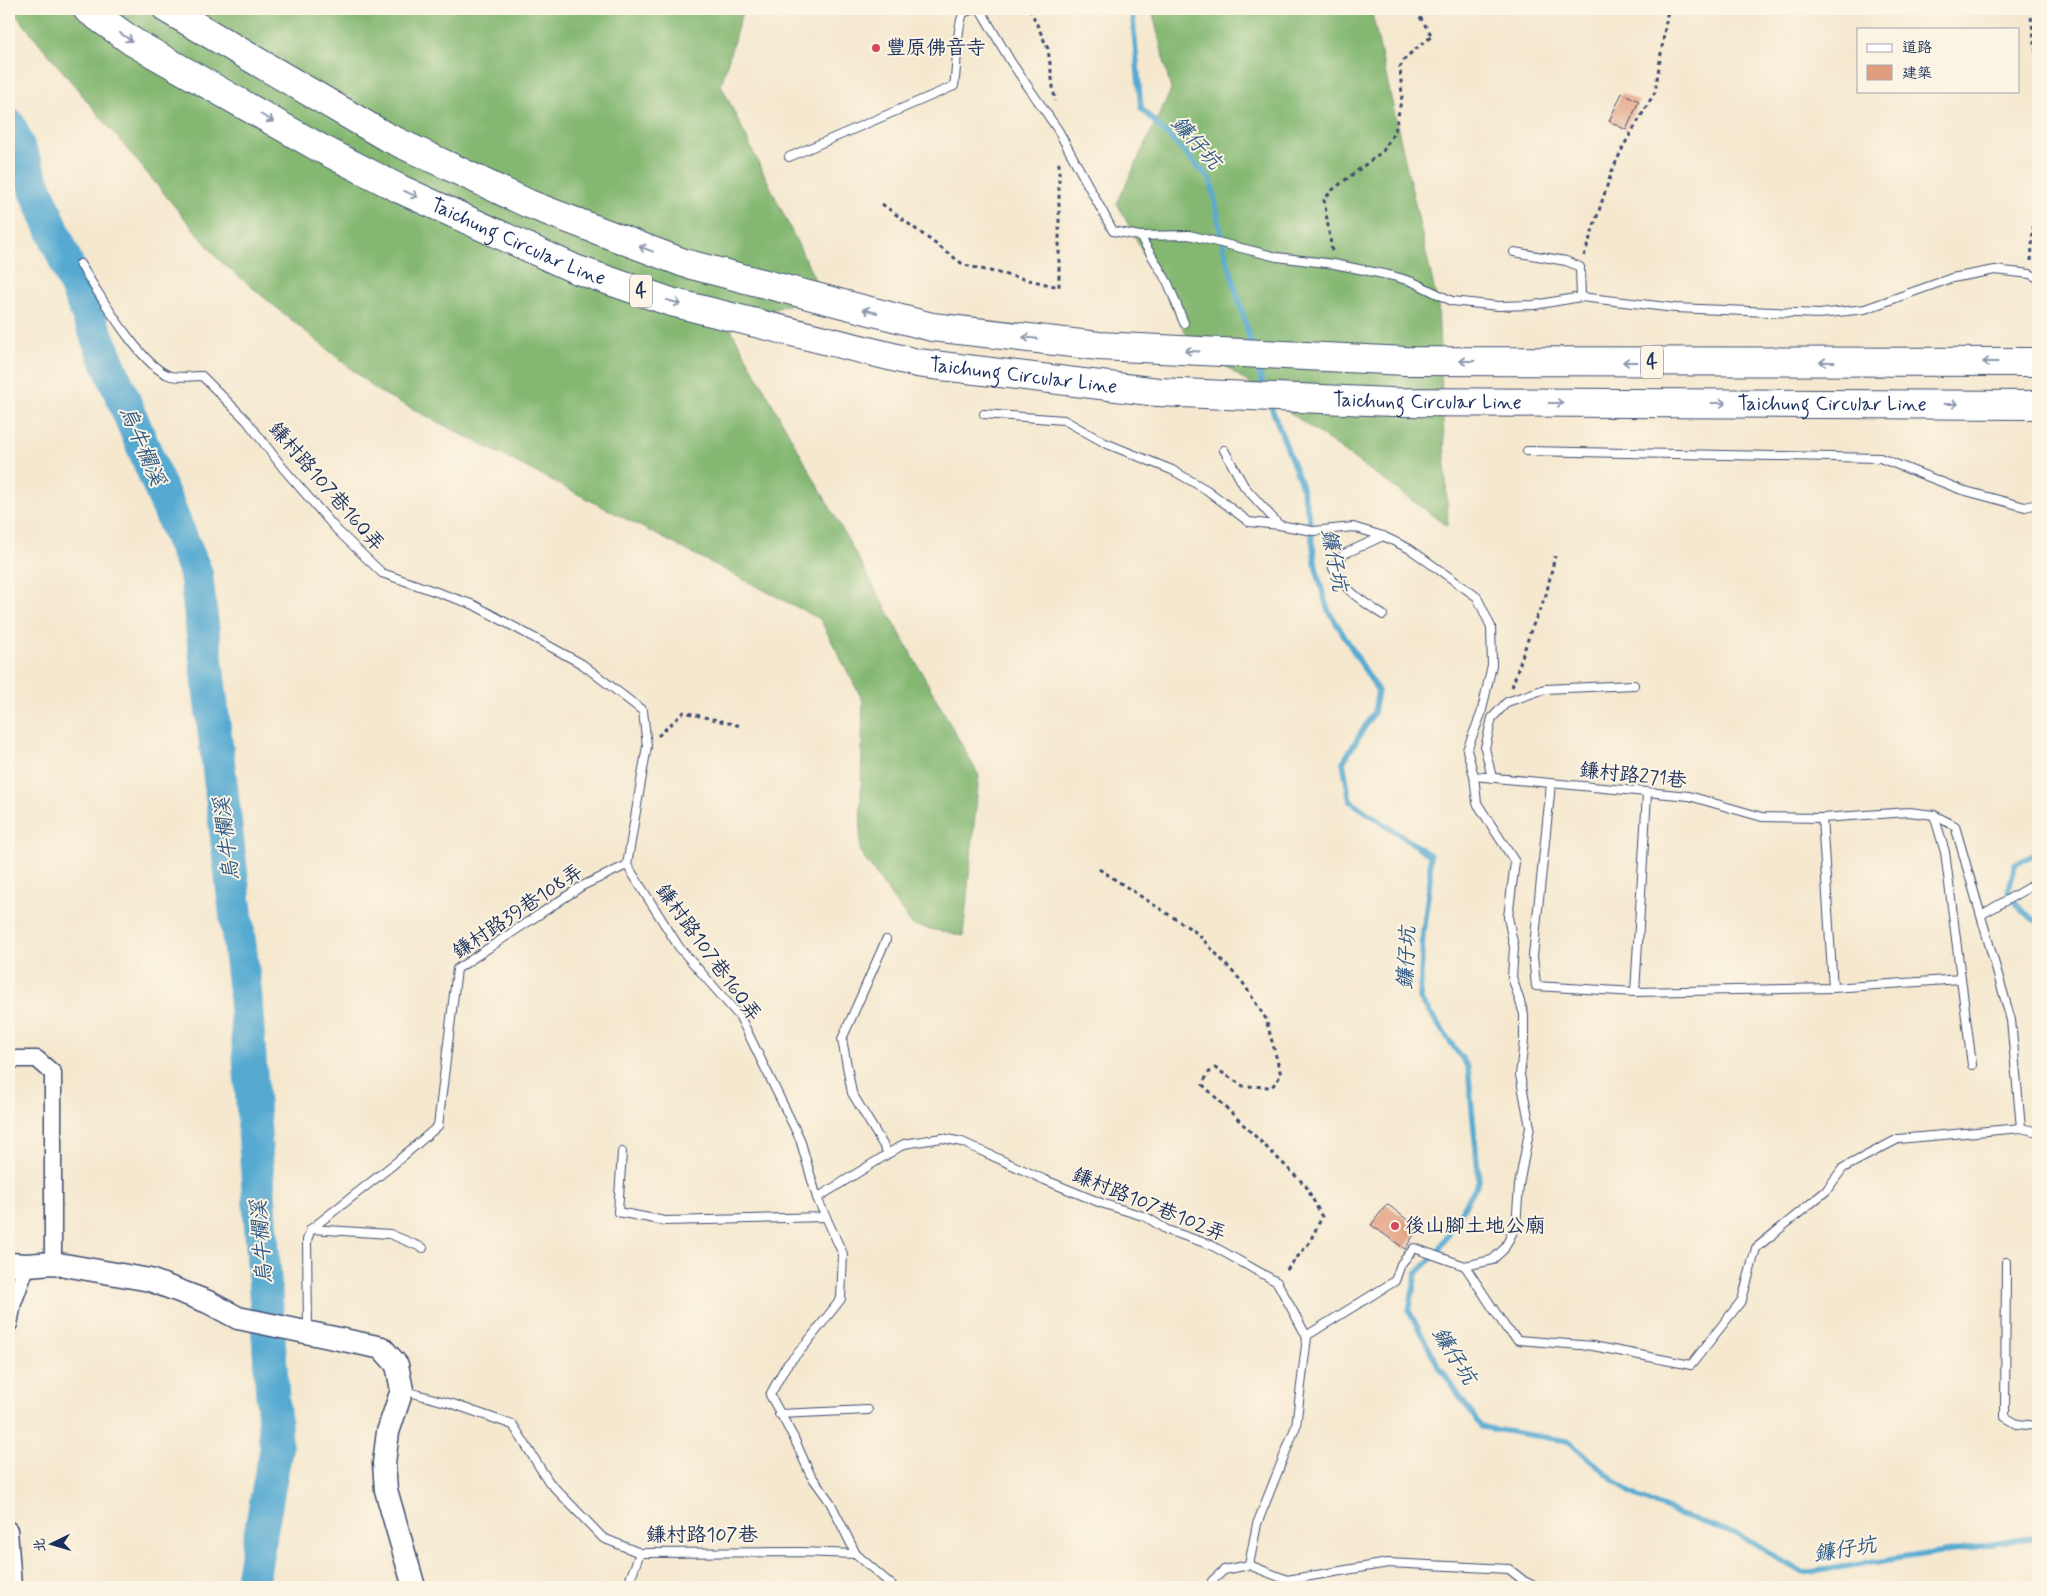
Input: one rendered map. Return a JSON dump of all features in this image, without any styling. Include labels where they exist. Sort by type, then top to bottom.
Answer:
[{"type":"highway","name":"Taichung Circular Line","points":[[86,9],[133,42],[318,147],[400,189],[575,269],[671,302],[917,363],[1158,392],[1391,402],[2038,405]]},
{"type":"highway","name":"Taichung Circular Line","points":[[167,9],[385,136],[529,204],[684,263],[932,327],[1098,346],[1406,361],[2038,362]]},
{"type":"street","points":[[9,1059],[37,1059],[53,1073],[53,1263]]},
{"type":"street","points":[[9,1324],[18,1264],[53,1263],[150,1280],[208,1302],[238,1318],[382,1348],[397,1365],[402,1390],[388,1432],[384,1463],[386,1490],[414,1587]]},
{"type":"street","points":[[9,1530],[13,1587]]},
{"type":"lane","points":[[789,157],[954,86],[957,68],[957,30],[963,13],[973,9]]},
{"type":"lane","points":[[980,9],[1011,62],[1058,130],[1113,231],[1140,236],[1189,235],[1277,257],[1334,264],[1413,282],[1452,301],[1498,306],[1534,305],[1581,297],[1675,308],[1819,314],[1866,309],[1952,278],[1995,270],[2030,274],[2038,278]]},
{"type":"lane","points":[[1140,236],[1168,283],[1184,323]]},
{"type":"lane","points":[[1514,252],[1566,261],[1580,266],[1581,297]]},
{"type":"lane","name":"鎌村路107巷160弄","points":[[80,264],[136,348],[150,363],[170,376],[202,376],[247,421],[283,468],[337,530],[382,573],[474,605],[582,664],[643,710],[647,746],[626,864],[679,947],[740,1017],[800,1139],[817,1198]]},
{"type":"lane","points":[[984,414],[1064,420],[1105,443],[1172,470],[1207,490],[1249,522],[1313,531],[1353,526],[1383,536],[1410,549],[1477,597],[1491,627],[1492,665],[1481,714],[1467,750],[1474,776],[1477,803],[1515,862],[1508,917],[1514,947],[1512,977],[1524,1014],[1524,1041],[1520,1074],[1530,1127],[1519,1185],[1516,1226],[1504,1249],[1492,1260],[1465,1266],[1414,1248],[1401,1264],[1396,1281],[1306,1336]]},
{"type":"lane","points":[[1224,450],[1244,486],[1279,525]]},
{"type":"lane","points":[[1527,451],[1880,458],[1962,490],[2025,507],[2038,504]]},
{"type":"lane","points":[[1382,615],[1359,599],[1338,578],[1333,568],[1344,554],[1383,536]]},
{"type":"lane","points":[[1492,778],[1485,748],[1492,718],[1507,702],[1545,689],[1634,685]]},
{"type":"lane","name":"鎌村路271巷","points":[[1474,776],[1647,794],[1688,796],[1762,817],[1822,818],[1909,812],[1934,815],[1955,826],[2011,1020],[2021,1128]]},
{"type":"lane","points":[[1551,784],[1533,956],[1536,986],[1635,992],[1833,988],[1961,979]]},
{"type":"lane","points":[[1635,992],[1647,794]]},
{"type":"lane","points":[[1934,815],[1945,852],[1972,1065]]},
{"type":"lane","points":[[1822,818],[1833,988]]},
{"type":"lane","name":"鎌村路39巷108弄","points":[[312,1228],[394,1164],[438,1126],[457,969],[582,886],[626,864]]},
{"type":"lane","points":[[1981,915],[2013,895],[2038,884]]},
{"type":"lane","points":[[886,940],[842,1039],[852,1093],[888,1153]]},
{"type":"lane","points":[[1465,1266],[1506,1328],[1518,1340],[1592,1346],[1691,1365],[1742,1300],[1756,1248],[1826,1190],[1843,1168],[1898,1139],[2021,1128],[2038,1132]]},
{"type":"lane","name":"鎌村路107巷102弄","points":[[817,1198],[904,1144],[942,1138],[962,1142],[1101,1203],[1146,1217],[1167,1230],[1211,1245],[1277,1282]]},
{"type":"lane","points":[[622,1152],[618,1212],[665,1222],[826,1217]]},
{"type":"lane","points":[[817,1198],[843,1254],[841,1299],[786,1366],[770,1395],[794,1438],[810,1474],[830,1502],[856,1554],[894,1587]]},
{"type":"lane","points":[[297,1330],[307,1240],[312,1228],[390,1234],[423,1248]]},
{"type":"lane","points":[[2006,1262],[2005,1417],[2017,1424],[2038,1426]]},
{"type":"lane","points":[[1249,1565],[1257,1524],[1296,1426],[1306,1336],[1277,1282]]},
{"type":"lane","name":"鎌村路107巷","points":[[402,1390],[453,1404],[513,1425],[549,1482],[603,1538],[640,1553],[800,1552],[856,1554]]},
{"type":"lane","points":[[779,1414],[868,1410]]},
{"type":"lane","points":[[627,1587],[640,1553]]},
{"type":"lane","points":[[1212,1587],[1212,1581],[1224,1570],[1249,1565],[1287,1580],[1388,1563],[1508,1569],[1536,1587]]},
{"type":"path","points":[[1334,264],[1324,200],[1331,191],[1383,151],[1395,130],[1402,96],[1400,67],[1406,57],[1432,36],[1415,9]]},
{"type":"path","points":[[1580,266],[1612,171],[1624,145],[1655,92],[1668,9]]},
{"type":"path","points":[[2030,9],[2038,68]]},
{"type":"path","points":[[2030,274],[2038,158]]},
{"type":"path","points":[[882,204],[964,265],[1059,286]]},
{"type":"path","points":[[1507,702],[1531,630],[1546,595],[1555,556]]},
{"type":"path","points":[[647,746],[684,712],[741,726]]},
{"type":"path","points":[[1098,869],[1197,933],[1243,983],[1266,1019],[1281,1075],[1272,1087],[1243,1086],[1215,1068],[1207,1074],[1204,1085],[1306,1186],[1322,1217],[1309,1243],[1277,1282]]},
{"type":"green space","points":[[11,9],[743,9],[721,85],[822,294],[728,324],[979,776],[963,936],[912,925],[860,852],[863,701],[820,619],[378,391],[220,261]]},
{"type":"green space","points":[[1152,9],[1371,9],[1438,306],[1448,526],[1190,341],[1117,203],[1171,90]]},
{"type":"building","points":[[1622,93],[1639,101],[1626,130],[1609,121]]},
{"type":"building","name":"後山腳土地公廟","points":[[1387,1204],[1418,1228],[1405,1249],[1371,1225]]},
{"type":"waterway","name":"鐮仔坑","points":[[1132,9],[1141,108],[1211,180],[1224,249],[1252,346]]},
{"type":"waterway","name":"烏牛欄溪","points":[[9,125],[196,574],[245,992],[276,1447],[251,1587]]},
{"type":"waterway","name":"鐮仔坑","points":[[1256,362],[1264,389]]},
{"type":"waterway","name":"鐮仔坑","points":[[1270,404],[1301,484],[1309,516],[1316,568],[1327,608],[1378,691],[1374,712],[1343,762],[1350,801],[1430,855],[1430,880],[1423,932],[1420,999],[1468,1067],[1479,1181],[1438,1252],[1416,1274],[1409,1311],[1438,1365],[1481,1427],[1568,1441],[1631,1494],[1678,1514],[1737,1534],[1804,1573],[2038,1537]]},
{"type":"waterway","points":[[2038,659],[2038,673]]},
{"type":"waterway","points":[[2038,852],[2015,865],[2008,892],[2022,911],[2038,922]]},
{"type":"place","name":"豐原佛音寺","points":[[876,48]]},
{"type":"place","name":"後山腳土地公廟","points":[[1395,1226]]}]
